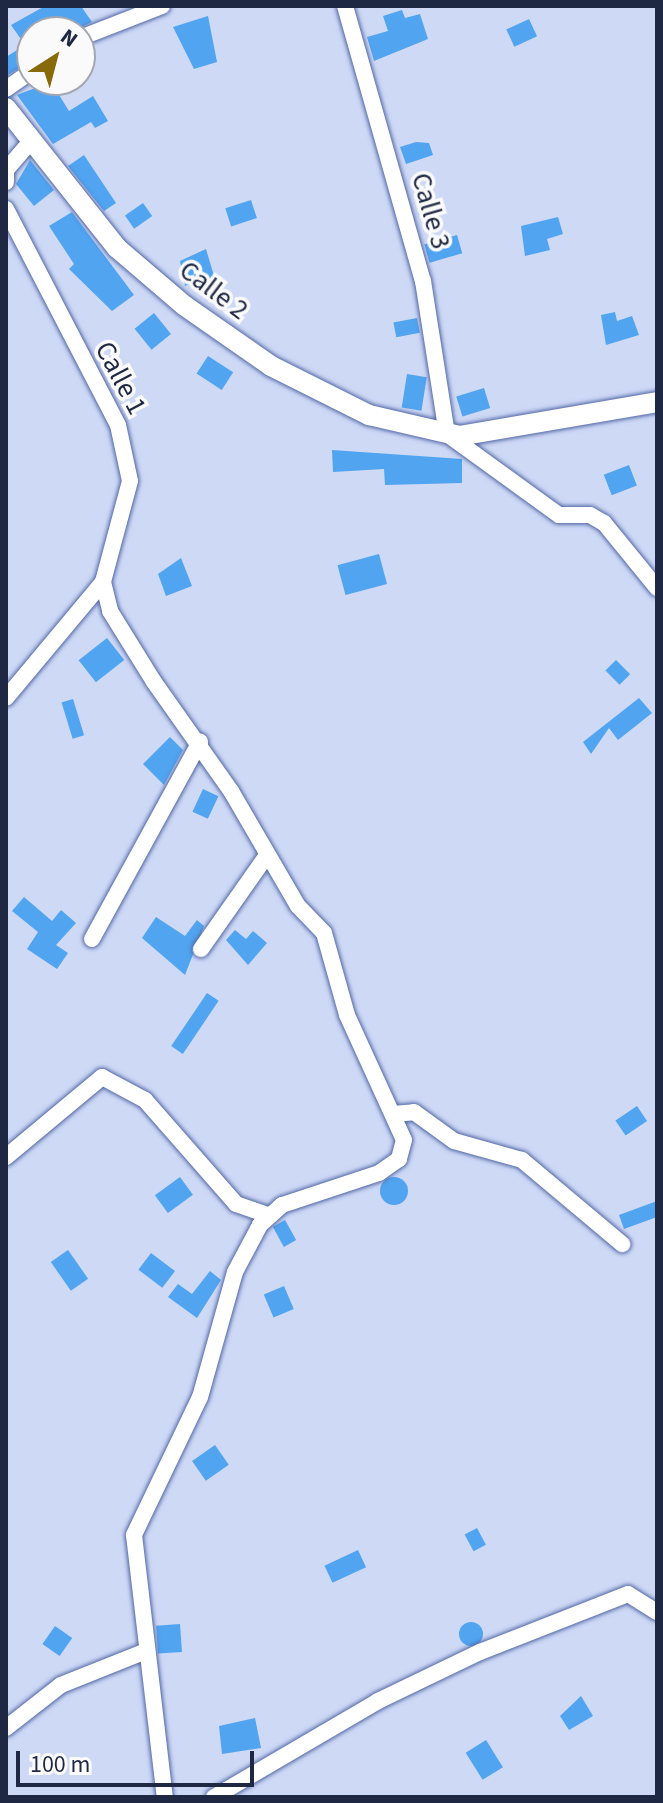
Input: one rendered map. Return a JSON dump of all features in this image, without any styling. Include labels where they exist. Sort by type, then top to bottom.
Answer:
[{"type":"main road","name":"Calle 2","points":[[6,108],[117,248],[185,306],[271,366],[369,415],[447,434]]},
{"type":"main road","points":[[447,434],[657,402]]},
{"type":"street","points":[[96,32],[162,6]]},
{"type":"street","name":"Calle 3","points":[[345,6],[423,281],[447,434]]},
{"type":"street","points":[[6,182],[6,170],[31,141]]},
{"type":"street","name":"Calle 1","points":[[6,209],[129,454],[130,481],[103,582]]},
{"type":"street","points":[[447,434],[559,515],[590,515],[604,523],[657,588]]},
{"type":"street","points":[[6,698],[103,582]]},
{"type":"street","points":[[103,582],[110,611],[200,742],[298,906],[324,933],[347,1015],[404,1140],[399,1159],[270,1216],[235,1272],[200,1397],[134,1535],[149,1710],[168,1796]]},
{"type":"street","points":[[92,939],[200,742]]},
{"type":"street","points":[[201,949],[267,855]]},
{"type":"street","points":[[6,1157],[102,1077],[145,1100],[236,1204],[270,1216]]},
{"type":"street","points":[[393,1114],[414,1112],[454,1141],[522,1160],[622,1244]]},
{"type":"street","points":[[214,1797],[378,1701],[480,1652],[628,1594],[657,1612]]},
{"type":"street","points":[[6,1728],[61,1685],[146,1651]]},
{"type":"building","points":[[45,6],[81,6],[88,16],[27,16]]},
{"type":"building","points":[[402,10],[405,18],[420,14],[428,39],[374,61],[367,37],[388,31],[383,16]]},
{"type":"building","points":[[208,16],[217,62],[194,69],[173,27]]},
{"type":"building","points":[[529,19],[537,36],[514,47],[506,30]]},
{"type":"building","points":[[16,51],[16,70],[6,76],[6,57]]},
{"type":"building","points":[[18,96],[60,96],[69,111],[93,96],[108,121],[95,128],[91,122],[53,144]]},
{"type":"building","points":[[416,142],[429,143],[433,155],[406,164],[400,147]]},
{"type":"building","points":[[84,155],[116,203],[104,211],[68,166]]},
{"type":"building","points":[[30,160],[54,190],[34,206],[16,184]]},
{"type":"building","points":[[251,200],[257,218],[231,226],[225,208]]},
{"type":"building","points":[[143,203],[152,216],[134,229],[125,216]]},
{"type":"building","points":[[72,212],[134,295],[112,311],[69,269],[74,264],[49,226]]},
{"type":"building","points":[[558,217],[563,234],[547,239],[550,250],[525,256],[521,226]]},
{"type":"building","points":[[457,235],[462,253],[430,263],[424,244]]},
{"type":"building","points":[[206,249],[217,286],[199,294],[194,282],[185,286],[180,261]]},
{"type":"building","points":[[615,312],[617,321],[632,316],[639,335],[606,345],[601,315]]},
{"type":"building","points":[[154,313],[171,334],[152,350],[135,329]]},
{"type":"building","points":[[417,318],[420,333],[396,337],[393,323]]},
{"type":"building","points":[[208,356],[233,372],[222,390],[197,374]]},
{"type":"building","points":[[407,374],[427,377],[421,411],[402,408]]},
{"type":"building","points":[[484,388],[490,408],[462,417],[456,396]]},
{"type":"building","points":[[332,450],[462,459],[462,483],[385,485],[384,469],[333,472]]},
{"type":"building","points":[[629,465],[637,486],[612,495],[604,475]]},
{"type":"building","points":[[379,554],[387,584],[345,595],[337,565]]},
{"type":"building","points":[[181,558],[192,586],[166,596],[158,574]]},
{"type":"building","points":[[107,638],[124,660],[96,682],[79,660]]},
{"type":"building","points":[[616,660],[630,674],[620,685],[605,671]]},
{"type":"building","points":[[639,698],[652,713],[618,740],[609,728],[591,754],[583,742]]},
{"type":"building","points":[[73,699],[84,735],[73,739],[62,703]]},
{"type":"building","points":[[170,737],[183,750],[164,785],[143,764]]},
{"type":"building","points":[[203,789],[218,796],[208,819],[192,812]]},
{"type":"building","points":[[24,897],[52,921],[61,910],[76,923],[56,945],[68,953],[57,969],[27,949],[38,932],[12,911]]},
{"type":"building","points":[[156,917],[185,936],[197,920],[204,926],[185,975],[142,938]]},
{"type":"building","points":[[235,930],[246,939],[253,931],[267,943],[248,965],[226,940]]},
{"type":"building","points":[[207,993],[219,1001],[183,1054],[171,1046]]},
{"type":"building","points":[[637,1106],[647,1121],[626,1135],[615,1121]]},
{"type":"building","points":[[180,1177],[193,1195],[168,1213],[155,1195]]},
{"type":"building","points":[[394,1177],[404,1181],[408,1191],[404,1201],[394,1205],[384,1201],[380,1191],[384,1181]]},
{"type":"building","points":[[657,1201],[657,1217],[624,1229],[619,1215]]},
{"type":"building","points":[[285,1220],[296,1240],[284,1247],[273,1227]]},
{"type":"building","points":[[68,1250],[88,1279],[71,1291],[51,1262]]},
{"type":"building","points":[[151,1253],[175,1271],[162,1288],[138,1270]]},
{"type":"building","points":[[210,1271],[221,1280],[197,1318],[168,1297],[178,1284],[192,1294]]},
{"type":"building","points":[[284,1286],[294,1309],[274,1318],[264,1295]]},
{"type":"building","points":[[215,1445],[229,1465],[206,1481],[192,1461]]},
{"type":"building","points":[[477,1528],[486,1545],[474,1551],[465,1535]]},
{"type":"building","points":[[358,1550],[366,1567],[332,1583],[324,1566]]},
{"type":"building","points":[[471,1622],[480,1625],[483,1634],[480,1643],[471,1646],[462,1643],[459,1634],[462,1625]]},
{"type":"building","points":[[180,1624],[182,1652],[158,1654],[156,1626]]},
{"type":"building","points":[[55,1626],[72,1638],[60,1656],[42,1644]]},
{"type":"building","points":[[581,1696],[593,1716],[569,1730],[560,1716]]},
{"type":"building","points":[[255,1718],[261,1748],[222,1754],[219,1726]]},
{"type":"building","points":[[486,1740],[503,1767],[483,1780],[466,1753]]}]
